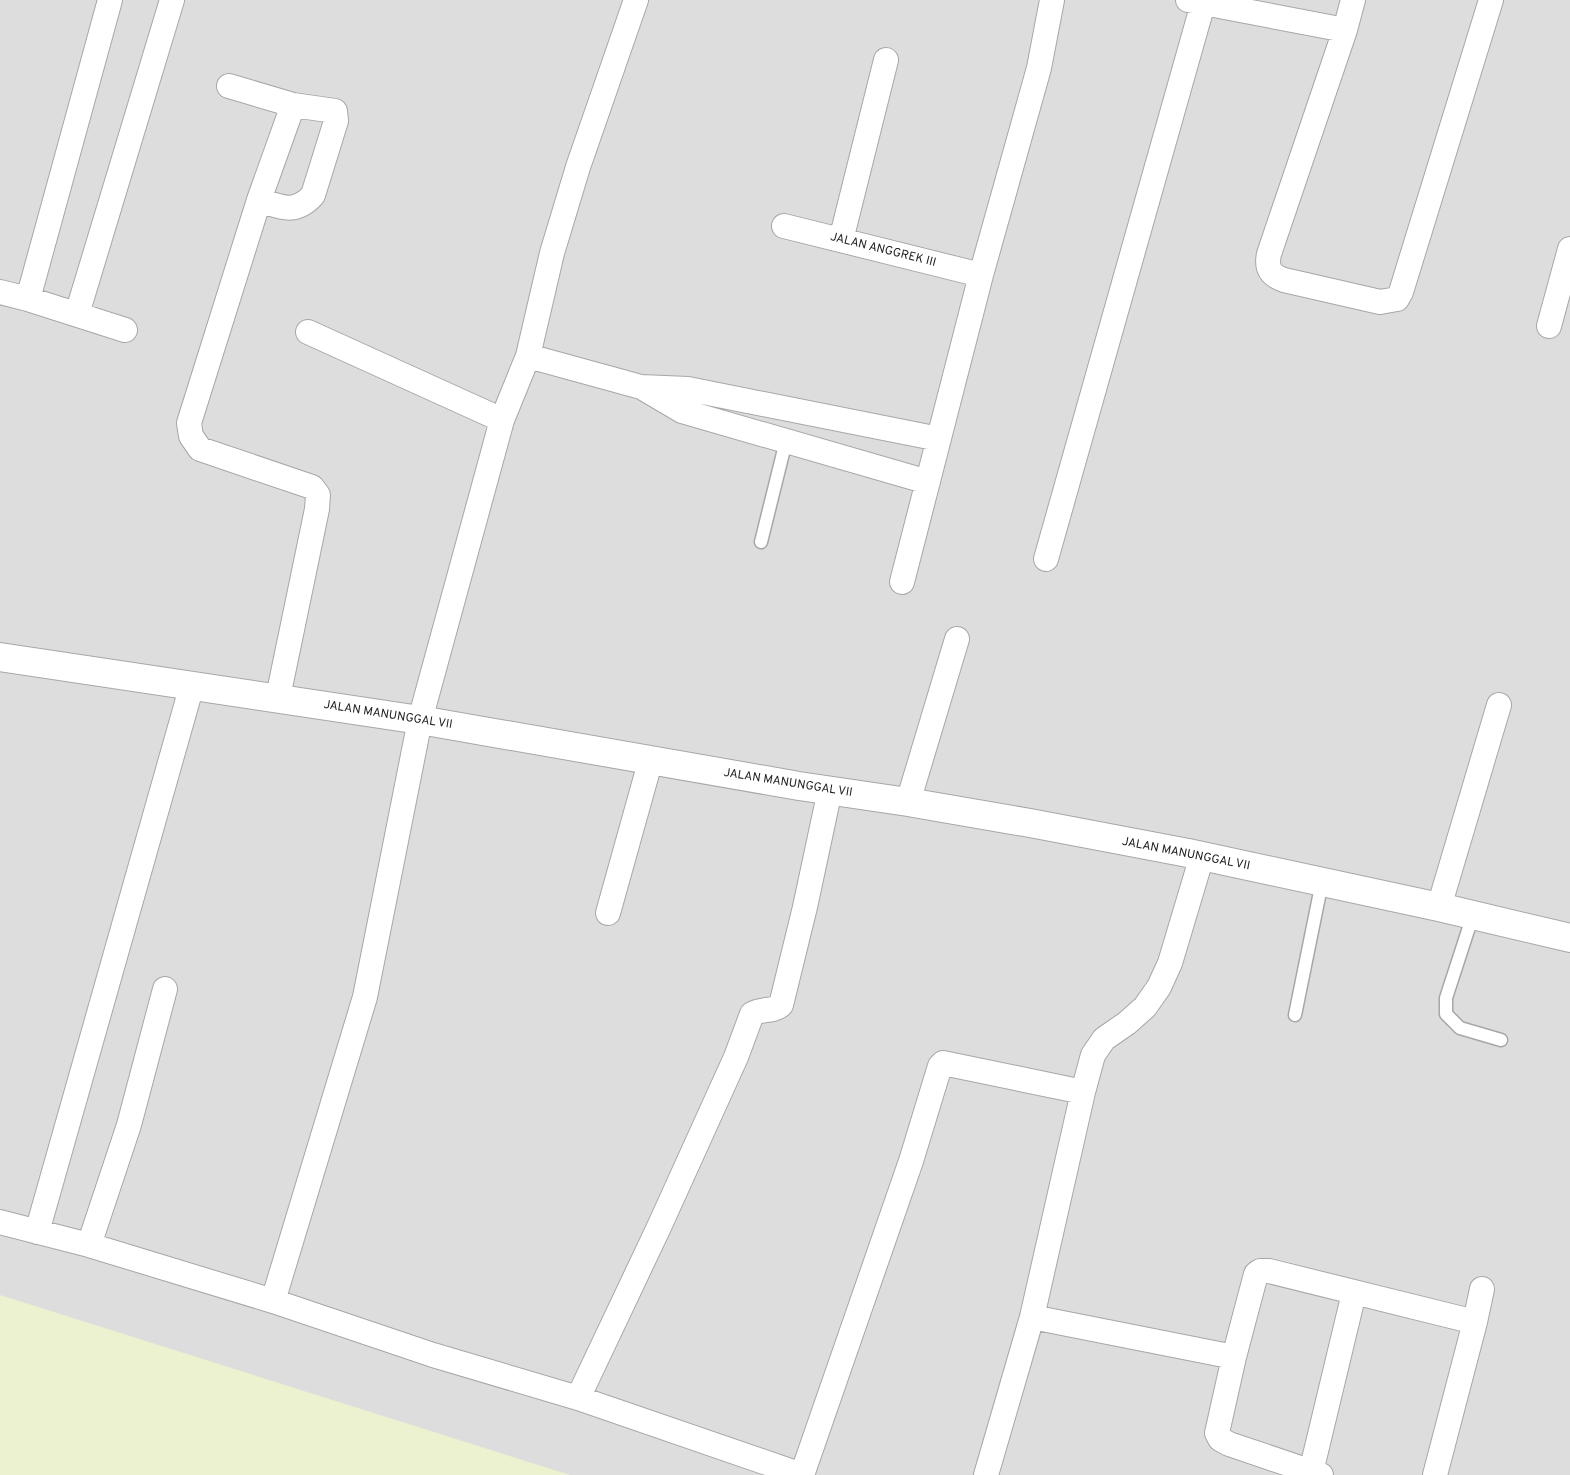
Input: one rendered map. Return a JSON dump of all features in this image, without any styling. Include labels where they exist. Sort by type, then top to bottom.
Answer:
[{"type":"street","points":[[28,299],[110,0]]},
{"type":"street","points":[[77,314],[172,0]]},
{"type":"street","points":[[273,1301],[364,997],[420,720],[502,420],[528,356],[552,253],[578,167],[636,0]]},
{"type":"street","points":[[902,582],[982,275],[1039,68],[1052,0]]},
{"type":"street","points":[[1353,0],[1345,30],[1269,254],[1268,268],[1273,275],[1284,280],[1380,302],[1397,299],[1401,292],[1491,0]]},
{"type":"street","points":[[1046,558],[1198,1],[1345,30]]},
{"type":"street","points":[[841,240],[886,60]]},
{"type":"street","points":[[229,86],[293,105],[335,111],[336,121],[313,195],[298,208],[286,208],[259,200]]},
{"type":"street","points":[[278,697],[317,509],[318,495],[312,488],[200,449],[191,436],[189,423],[259,200],[293,105]]},
{"type":"street","name":"JALAN ANGGREK III","points":[[784,226],[982,275]]},
{"type":"street","points":[[1549,326],[1570,249]]},
{"type":"street","points":[[0,292],[125,330]]},
{"type":"street","points":[[308,332],[502,420]]},
{"type":"street","points":[[528,356],[642,387],[688,389],[939,439]]},
{"type":"street","points":[[642,387],[682,411],[928,482]]},
{"type":"street","points":[[908,802],[957,639]]},
{"type":"street","name":"JALAN MANUNGGAL VII","points":[[0,657],[278,697],[908,802],[1202,856],[1439,907],[1570,938]]},
{"type":"street","points":[[37,1232],[192,685]]},
{"type":"street","points":[[1439,907],[1499,705]]},
{"type":"street","points":[[608,913],[651,759]]},
{"type":"street","points":[[578,1398],[736,1058],[752,1014],[758,1010],[776,1009],[781,1004],[805,906],[830,790]]},
{"type":"street","points":[[986,1475],[1032,1317],[1093,1055],[1104,1039],[1145,1007],[1159,987],[1170,963],[1202,856]]},
{"type":"street","points":[[89,1245],[129,1126],[165,989]]},
{"type":"street","points":[[0,1222],[89,1245],[273,1301],[433,1354],[578,1398],[802,1475],[911,1161],[940,1066],[943,1063],[1083,1092]]},
{"type":"street","points":[[1354,1293],[1316,1474],[1229,1444],[1220,1439],[1217,1431],[1234,1357],[1256,1274],[1260,1271],[1269,1271],[1476,1322]]},
{"type":"street","points":[[1435,1475],[1476,1322],[1482,1289]]},
{"type":"street","points":[[1032,1317],[1234,1357]]},
{"type":"lane","points":[[761,542],[786,441]]},
{"type":"lane","points":[[1295,1015],[1322,882]]},
{"type":"lane","points":[[1473,915],[1446,998],[1446,1014],[1460,1028],[1500,1040]]},
{"type":"shaded area","points":[[0,0],[1570,0],[1570,1475],[449,1475],[0,1321]]},
{"type":"green space","points":[[0,1295],[570,1475],[0,1475]]}]
